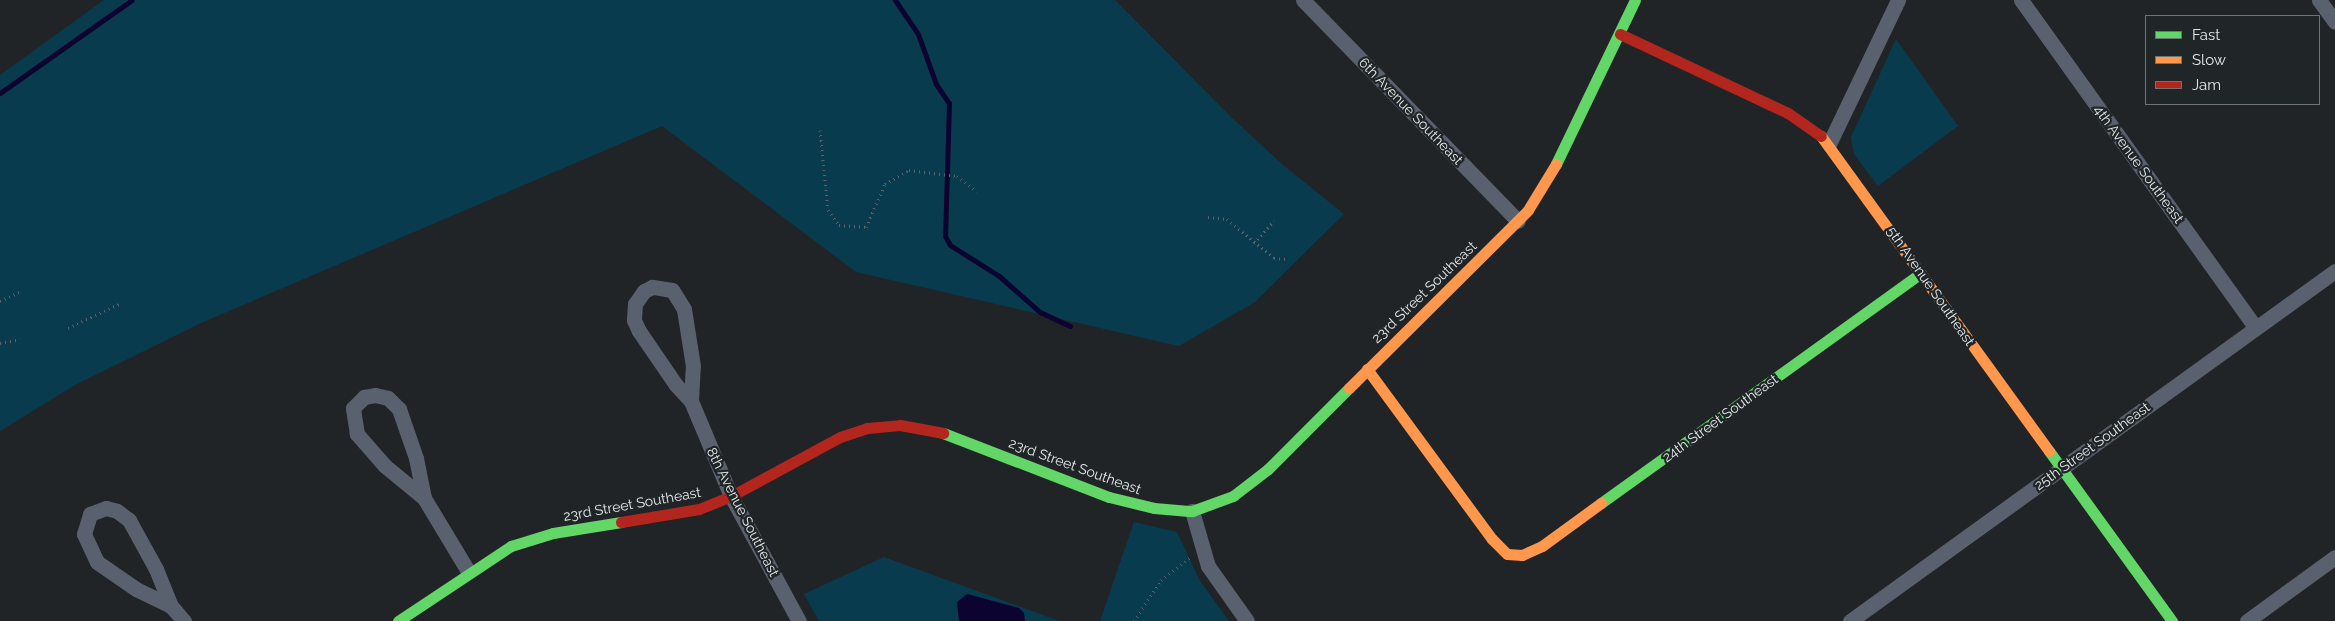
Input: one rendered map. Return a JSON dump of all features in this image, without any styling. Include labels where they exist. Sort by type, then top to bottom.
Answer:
[{"type":"street","name":"6th Avenue Southeast","points":[[1303,0],[1518,221]]},
{"type":"street","points":[[1829,144],[1898,0]]},
{"type":"street","name":"4th Avenue Southeast","points":[[2021,0],[2256,328]]},
{"type":"street","points":[[2320,0],[2335,22]]},
{"type":"street","name":"23rd Street Southeast","points":[[398,621],[468,571],[526,540],[688,512],[731,496],[846,434],[867,428],[900,425],[954,436],[1126,502],[1192,511],[1225,500],[1257,479],[1518,221],[1544,188],[1620,34],[1629,2]]},
{"type":"street","name":"5th Avenue Southeast","points":[[1620,34],[1788,113],[1812,128],[1829,144],[2060,469],[2172,621]]},
{"type":"street","name":"25th Street Southeast","points":[[1850,621],[2335,271]]},
{"type":"street","name":"24th Street Southeast","points":[[1367,370],[1492,539],[1507,554],[1516,556],[1542,546],[1921,273]]},
{"type":"street","name":"8th Avenue Southeast","points":[[691,401],[692,366],[682,303],[672,290],[652,287],[644,291],[635,304],[634,320],[661,365],[691,401],[731,496],[799,621]]},
{"type":"street","points":[[424,498],[416,458],[399,409],[388,398],[375,395],[364,397],[353,408],[357,434],[385,466],[424,498],[468,571]]},
{"type":"street","points":[[171,606],[136,589],[97,562],[84,534],[90,514],[106,508],[116,511],[129,520],[156,569],[171,606],[184,621]]},
{"type":"street","points":[[1192,511],[1201,551],[1216,579],[1246,621]]},
{"type":"street","points":[[2247,621],[2335,557]]},
{"type":"path","points":[[820,130],[828,210],[839,225],[866,227],[885,184],[899,174],[909,170],[957,176],[977,191]]},
{"type":"path","points":[[1208,217],[1227,219],[1274,258],[1285,259]]},
{"type":"path","points":[[1254,243],[1274,221]]},
{"type":"path","points":[[0,301],[21,291]]},
{"type":"path","points":[[68,328],[119,304]]},
{"type":"path","points":[[0,343],[20,339]]},
{"type":"path","points":[[1134,621],[1161,580],[1201,551]]},
{"type":"shaded area","points":[[104,0],[1115,0],[1232,118],[1283,165],[1344,214],[1255,302],[1179,346],[856,272],[662,126],[201,323],[75,385],[0,431],[0,75]]},
{"type":"shaded area","points":[[1896,39],[1958,126],[1878,186],[1854,154],[1851,137]]},
{"type":"shaded area","points":[[1134,522],[1177,532],[1200,581],[1229,621],[1100,621]]},
{"type":"shaded area","points":[[884,557],[1059,621],[819,621],[804,594]]},
{"type":"shaded area","points":[[967,594],[1019,608],[1024,613],[1025,621],[959,621],[957,602]]},
{"type":"waterway","points":[[0,93],[132,0]]},
{"type":"waterway","points":[[895,0],[918,34],[936,84],[949,103],[945,236],[950,245],[999,276],[1040,312],[1070,326]]},
{"type":"traffic: fast","points":[[1556,164],[1635,0]]},
{"type":"traffic: fast","points":[[1601,503],[1921,273]]},
{"type":"traffic: fast","points":[[943,433],[1109,497],[1154,508],[1192,511],[1233,496],[1268,469],[1349,388]]},
{"type":"traffic: fast","points":[[2049,451],[2172,621]]},
{"type":"traffic: fast","points":[[398,621],[511,546],[553,533],[621,522]]},
{"type":"traffic: slow","points":[[1821,136],[2049,451]]},
{"type":"traffic: slow","points":[[1349,388],[1528,210],[1556,164]]},
{"type":"traffic: slow","points":[[1367,369],[1492,539],[1507,554],[1522,555],[1542,546],[1601,503]]},
{"type":"traffic: jam","points":[[1620,34],[1788,113],[1821,136]]},
{"type":"traffic: jam","points":[[621,522],[699,509],[731,496],[840,437],[867,428],[900,425],[943,433]]}]
